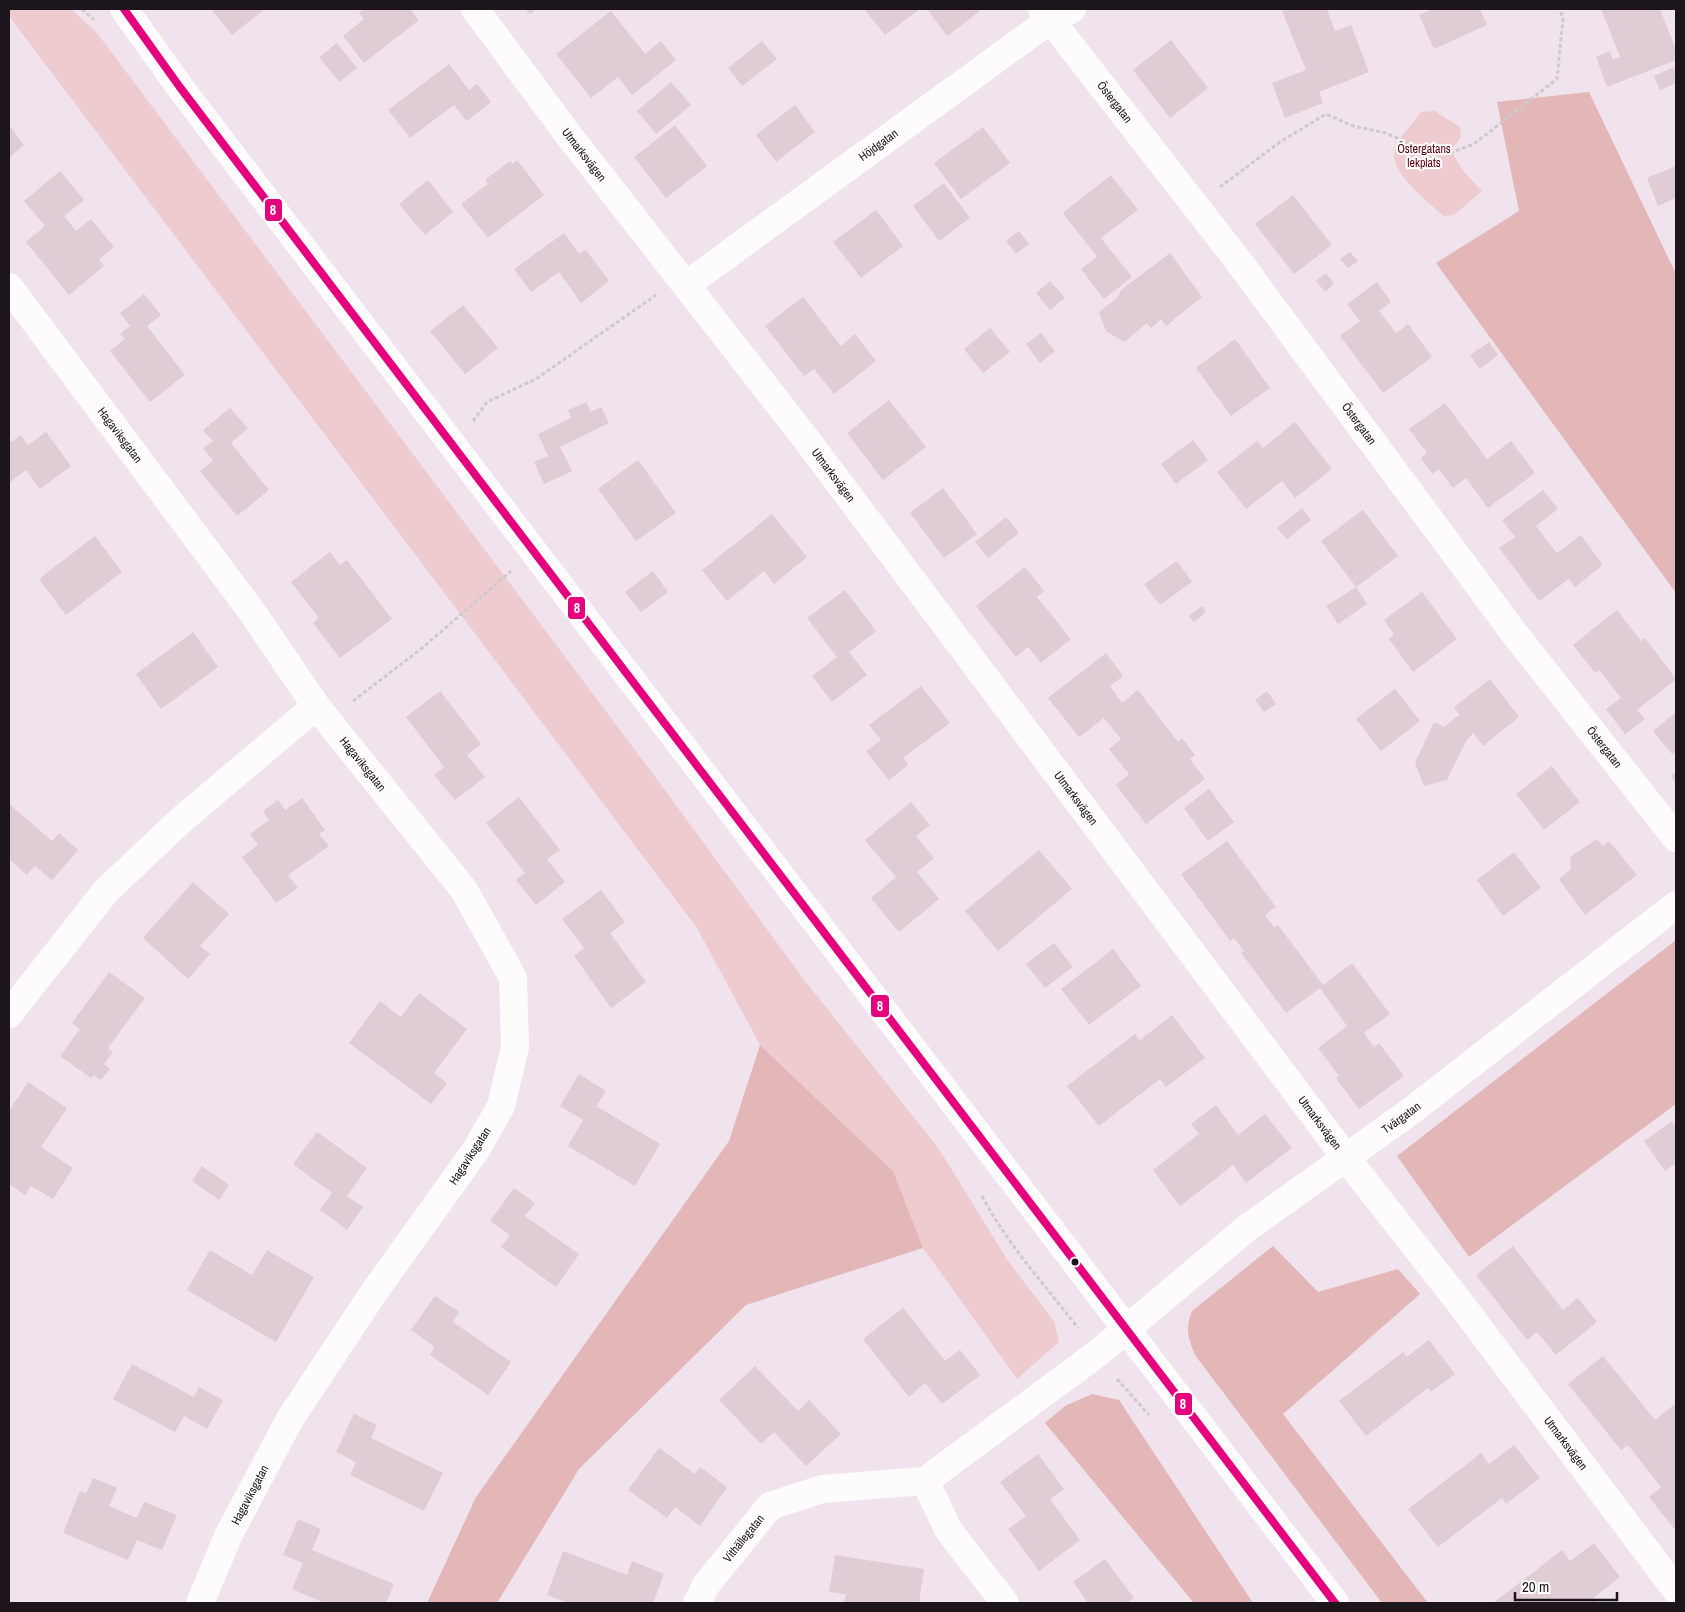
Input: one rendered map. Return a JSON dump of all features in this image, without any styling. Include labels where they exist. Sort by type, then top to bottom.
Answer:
[{"type":"street","points":[[124,9],[191,102],[1125,1330],[1335,1603]]},
{"type":"street","name":"Utmarksvägen","points":[[475,9],[570,137],[675,287],[803,435],[1346,1158],[1460,1303],[1676,1590]]},
{"type":"street","name":"Höjdgatan","points":[[675,287],[1055,12]]},
{"type":"street","name":"Östergatan","points":[[1055,12],[1195,206],[1514,633],[1676,838]]},
{"type":"street","name":"Hagaviksgatan","points":[[9,287],[250,609],[316,706],[464,890],[512,978],[515,1048],[501,1106],[476,1150],[374,1292],[290,1418],[229,1534],[200,1603]]},
{"type":"street","points":[[9,1014],[106,891],[180,821],[316,706]]},
{"type":"street","name":"Tvärgatan","points":[[1125,1330],[1247,1228],[1407,1114],[1676,905]]},
{"type":"street","points":[[1005,1603],[949,1531],[925,1481],[998,1429],[1125,1330]]},
{"type":"street","name":"Vithällegatan","points":[[696,1603],[706,1585],[770,1506],[822,1489],[925,1481]]},
{"type":"path","points":[[1195,206],[1280,142],[1326,114],[1353,126],[1386,133],[1419,148],[1447,154],[1474,144],[1557,79],[1563,19],[1560,9]]},
{"type":"path","points":[[469,426],[487,402],[536,379],[675,287]]},
{"type":"path","points":[[316,706],[349,704],[421,649],[512,570]]},
{"type":"green space","points":[[9,9],[71,9],[97,33],[659,782],[802,977],[939,1149],[1008,1261],[1054,1321],[1059,1342],[1017,1379],[923,1248],[893,1171],[760,1045],[697,928],[9,16]]},
{"type":"green space","name":"Östergatans lekplats","points":[[1435,111],[1460,127],[1461,137],[1451,151],[1464,172],[1482,191],[1454,215],[1444,216],[1408,183],[1396,163],[1394,153],[1397,143],[1421,112]]},
{"type":"shaded area","points":[[1589,92],[1676,274],[1676,593],[1436,263],[1519,211],[1497,102]]},
{"type":"shaded area","points":[[1676,940],[1676,1104],[1469,1257],[1397,1156]]},
{"type":"shaded area","points":[[760,1045],[893,1171],[923,1248],[746,1305],[579,1469],[497,1603],[427,1603],[476,1497],[729,1141]]},
{"type":"shaded area","points":[[1273,1246],[1318,1292],[1398,1269],[1420,1294],[1283,1414],[1428,1603],[1382,1603],[1195,1355],[1188,1333],[1192,1311]]},
{"type":"shaded area","points":[[1092,1394],[1119,1400],[1253,1603],[1194,1603],[1045,1423],[1065,1406]]},
{"type":"building","points":[[211,9],[265,9],[232,35]]},
{"type":"building","points":[[364,9],[410,9],[419,20],[364,63],[343,36],[364,19],[359,13]]},
{"type":"building","points":[[525,9],[537,9],[530,14]]},
{"type":"building","points":[[864,9],[920,9],[885,35]]},
{"type":"building","points":[[927,9],[978,9],[980,11],[947,36]]},
{"type":"building","points":[[1287,9],[1327,9],[1335,31],[1351,25],[1369,72],[1319,92],[1323,103],[1285,118],[1272,83],[1306,70],[1282,11]]},
{"type":"building","points":[[1432,9],[1480,9],[1487,25],[1434,49],[1419,15]]},
{"type":"building","points":[[1601,9],[1660,9],[1676,50],[1676,60],[1607,87],[1596,57],[1610,51],[1613,60],[1620,57]]},
{"type":"building","points":[[611,11],[645,54],[661,41],[676,60],[632,95],[618,77],[591,98],[556,54]]},
{"type":"building","points":[[1171,40],[1208,88],[1170,118],[1133,70]]},
{"type":"building","points":[[762,41],[777,59],[742,86],[728,68]]},
{"type":"building","points":[[337,43],[357,68],[339,82],[319,57]]},
{"type":"building","points":[[449,64],[469,90],[477,84],[491,102],[467,121],[454,105],[410,138],[388,110]]},
{"type":"building","points":[[1674,67],[1676,83],[1660,90],[1654,76]]},
{"type":"building","points":[[671,82],[691,105],[656,134],[637,111]]},
{"type":"building","points":[[795,105],[815,132],[776,162],[756,135]]},
{"type":"building","points":[[9,125],[24,145],[9,158]]},
{"type":"building","points":[[675,125],[707,166],[666,198],[634,157]]},
{"type":"building","points":[[983,127],[1010,163],[961,199],[934,163]]},
{"type":"building","points":[[517,160],[544,195],[488,238],[461,204],[488,184],[485,180],[510,161],[513,164]]},
{"type":"building","points":[[1676,166],[1676,198],[1658,206],[1647,178]]},
{"type":"building","points":[[60,171],[84,200],[64,216],[76,231],[91,219],[114,247],[99,259],[104,266],[69,295],[26,242],[45,226],[24,201]]},
{"type":"building","points":[[1111,175],[1138,210],[1101,238],[1132,277],[1104,299],[1081,269],[1097,257],[1063,213]]},
{"type":"building","points":[[428,180],[453,212],[425,235],[399,204]]},
{"type":"building","points":[[944,183],[970,218],[939,241],[913,206]]},
{"type":"building","points":[[1293,195],[1332,245],[1294,274],[1255,224]]},
{"type":"building","points":[[876,210],[903,246],[861,278],[833,242]]},
{"type":"building","points":[[1019,231],[1029,244],[1016,254],[1006,241]]},
{"type":"building","points":[[564,233],[579,254],[586,250],[609,281],[581,303],[559,272],[531,292],[514,269]]},
{"type":"building","points":[[1350,252],[1358,261],[1348,268],[1340,259]]},
{"type":"building","points":[[1170,253],[1202,297],[1166,326],[1161,319],[1151,328],[1147,323],[1124,342],[1106,331],[1099,312],[1117,298],[1121,290]]},
{"type":"building","points":[[1326,273],[1334,284],[1325,292],[1316,281]]},
{"type":"building","points":[[1050,281],[1065,298],[1050,310],[1036,293]]},
{"type":"building","points":[[1377,282],[1391,302],[1379,311],[1396,333],[1408,324],[1432,357],[1383,393],[1340,336],[1360,321],[1347,304]]},
{"type":"building","points":[[144,294],[161,315],[147,326],[185,375],[150,402],[110,351],[125,339],[120,334],[130,326],[120,313]]},
{"type":"building","points":[[803,297],[841,346],[855,334],[876,361],[834,394],[814,369],[804,376],[765,326]]},
{"type":"building","points":[[463,305],[498,348],[465,374],[430,331]]},
{"type":"building","points":[[990,328],[1010,352],[983,373],[964,349]]},
{"type":"building","points":[[1041,333],[1055,351],[1040,363],[1026,344]]},
{"type":"building","points":[[1235,339],[1270,388],[1231,416],[1196,368]]},
{"type":"building","points":[[1489,342],[1498,355],[1480,369],[1470,355]]},
{"type":"building","points":[[889,400],[926,447],[883,480],[847,433]]},
{"type":"building","points":[[586,402],[591,412],[601,407],[609,423],[560,447],[572,471],[544,484],[534,462],[548,456],[538,434],[571,418],[568,410]]},
{"type":"building","points":[[1445,403],[1487,459],[1511,441],[1535,473],[1488,508],[1466,478],[1453,488],[1439,469],[1432,474],[1421,458],[1427,453],[1409,429]]},
{"type":"building","points":[[230,408],[248,428],[231,443],[269,490],[237,516],[200,471],[213,461],[203,448],[213,441],[203,430]]},
{"type":"building","points":[[1295,422],[1332,469],[1295,498],[1282,481],[1246,509],[1217,472],[1257,441],[1263,448]]},
{"type":"building","points":[[46,432],[71,466],[40,489],[26,470],[9,483],[9,439],[11,442],[21,435],[28,445]]},
{"type":"building","points":[[1193,440],[1208,460],[1176,484],[1161,464]]},
{"type":"building","points":[[638,460],[676,513],[636,541],[598,489]]},
{"type":"building","points":[[943,488],[977,534],[944,558],[910,513]]},
{"type":"building","points":[[1543,490],[1558,509],[1536,526],[1557,553],[1581,535],[1603,565],[1575,587],[1569,579],[1539,601],[1499,548],[1515,537],[1502,520]]},
{"type":"building","points":[[1302,508],[1311,520],[1287,539],[1277,528]]},
{"type":"building","points":[[1363,510],[1398,556],[1356,587],[1321,541]]},
{"type":"building","points":[[772,514],[807,557],[774,584],[764,571],[727,601],[702,570]]},
{"type":"building","points":[[1006,517],[1019,533],[988,558],[975,542]]},
{"type":"building","points":[[95,536],[122,572],[66,615],[39,579]]},
{"type":"building","points":[[330,552],[340,565],[347,560],[392,619],[340,658],[313,623],[319,618],[291,582]]},
{"type":"building","points":[[1177,561],[1192,582],[1160,605],[1144,584]]},
{"type":"building","points":[[1025,567],[1044,591],[1037,597],[1071,639],[1041,663],[1028,647],[1016,657],[976,606]]},
{"type":"building","points":[[653,571],[668,592],[641,612],[625,592]]},
{"type":"building","points":[[1356,587],[1367,604],[1338,624],[1326,606]]},
{"type":"building","points":[[845,590],[876,631],[849,652],[867,675],[832,702],[812,676],[837,657],[807,618]]},
{"type":"building","points":[[1422,592],[1457,639],[1413,672],[1389,639],[1394,634],[1384,620]]},
{"type":"building","points":[[1202,606],[1206,612],[1194,622],[1189,616]]},
{"type":"building","points":[[1617,610],[1641,641],[1645,638],[1676,679],[1637,710],[1645,719],[1625,734],[1606,709],[1621,698],[1599,670],[1595,673],[1573,645]]},
{"type":"building","points":[[193,632],[218,667],[161,709],[136,674]]},
{"type":"building","points":[[1106,653],[1123,676],[1110,686],[1122,703],[1138,690],[1178,742],[1182,738],[1195,755],[1190,759],[1205,779],[1146,824],[1116,785],[1129,774],[1109,749],[1121,739],[1104,718],[1079,737],[1048,698]]},
{"type":"building","points":[[1490,679],[1519,717],[1483,746],[1473,733],[1466,741],[1447,780],[1424,786],[1415,763],[1434,722],[1444,727],[1459,715],[1454,707]]},
{"type":"building","points":[[921,686],[950,723],[903,758],[908,765],[889,780],[866,751],[881,740],[869,725]]},
{"type":"building","points":[[1395,689],[1420,721],[1381,751],[1356,719]]},
{"type":"building","points":[[440,691],[481,744],[467,755],[485,777],[455,800],[434,775],[444,767],[406,717]]},
{"type":"building","points":[[1267,691],[1276,704],[1264,712],[1255,700]]},
{"type":"building","points":[[1676,712],[1676,751],[1672,754],[1653,731]]},
{"type":"building","points":[[1552,766],[1580,802],[1544,830],[1516,794]]},
{"type":"building","points":[[1676,772],[1676,783],[1671,776]]},
{"type":"building","points":[[1209,789],[1234,822],[1208,841],[1184,808]]},
{"type":"building","points":[[519,797],[560,850],[547,859],[565,882],[536,905],[516,880],[525,873],[486,823]]},
{"type":"building","points":[[302,798],[325,830],[319,834],[329,846],[288,875],[298,888],[276,903],[242,857],[258,845],[250,834],[269,820],[263,811],[278,800],[285,810]]},
{"type":"building","points":[[911,802],[930,825],[916,836],[934,858],[917,872],[939,899],[899,932],[871,898],[896,877],[865,840]]},
{"type":"building","points":[[9,804],[52,841],[59,833],[78,850],[52,880],[35,866],[27,875],[9,859]]},
{"type":"building","points":[[1597,839],[1603,846],[1609,841],[1637,875],[1585,915],[1559,879],[1571,869],[1570,857]]},
{"type":"building","points":[[1227,841],[1276,907],[1265,915],[1274,927],[1278,925],[1323,985],[1352,963],[1390,1014],[1364,1033],[1374,1047],[1379,1043],[1404,1076],[1359,1109],[1336,1078],[1339,1076],[1318,1048],[1347,1026],[1320,988],[1286,1013],[1241,953],[1244,951],[1234,938],[1230,941],[1181,874]]},
{"type":"building","points":[[1039,850],[1072,889],[998,951],[965,911]]},
{"type":"building","points":[[1514,852],[1541,888],[1503,916],[1477,880]]},
{"type":"building","points":[[193,882],[229,914],[200,946],[210,954],[188,979],[143,938]]},
{"type":"building","points":[[601,890],[625,922],[610,933],[646,982],[611,1008],[574,956],[584,948],[562,919]]},
{"type":"building","points":[[1054,943],[1073,967],[1045,988],[1026,964]]},
{"type":"building","points":[[1113,949],[1141,986],[1089,1025],[1061,989]]},
{"type":"building","points":[[109,972],[145,998],[108,1048],[113,1052],[104,1064],[110,1069],[101,1080],[94,1075],[91,1078],[60,1056],[80,1029],[72,1023]]},
{"type":"building","points":[[419,993],[467,1029],[434,1073],[447,1083],[431,1104],[349,1043],[380,1001],[401,1017]]},
{"type":"building","points":[[1172,1015],[1205,1058],[1166,1087],[1160,1079],[1099,1126],[1067,1086],[1135,1034],[1140,1040]]},
{"type":"building","points":[[579,1074],[606,1091],[596,1106],[660,1144],[635,1186],[568,1146],[583,1120],[560,1106]]},
{"type":"building","points":[[28,1082],[67,1108],[41,1147],[73,1168],[53,1199],[31,1186],[25,1195],[9,1184],[9,1111]]},
{"type":"building","points":[[1216,1105],[1238,1135],[1265,1114],[1292,1148],[1246,1183],[1233,1165],[1180,1206],[1153,1170],[1199,1134],[1191,1124]]},
{"type":"building","points":[[1672,1121],[1676,1127],[1676,1163],[1665,1171],[1644,1141]]},
{"type":"building","points":[[317,1132],[367,1168],[347,1196],[363,1207],[347,1230],[320,1210],[332,1193],[293,1164]]},
{"type":"building","points":[[202,1166],[229,1185],[219,1200],[192,1181]]},
{"type":"building","points":[[514,1188],[535,1203],[525,1216],[579,1254],[556,1287],[501,1247],[510,1235],[490,1221]]},
{"type":"building","points":[[1513,1246],[1563,1310],[1578,1298],[1597,1322],[1556,1355],[1537,1332],[1527,1340],[1476,1275]]},
{"type":"building","points":[[210,1250],[252,1275],[267,1250],[314,1277],[276,1342],[187,1290]]},
{"type":"building","points":[[435,1296],[459,1312],[453,1322],[511,1362],[488,1395],[430,1355],[435,1347],[411,1330]]},
{"type":"building","points":[[903,1308],[945,1361],[960,1350],[980,1375],[942,1404],[925,1383],[909,1397],[863,1339]]},
{"type":"building","points":[[1429,1340],[1455,1374],[1431,1392],[1428,1388],[1366,1436],[1339,1401],[1403,1352],[1407,1357]]},
{"type":"building","points":[[1603,1356],[1655,1420],[1675,1404],[1676,1406],[1676,1531],[1649,1497],[1661,1487],[1628,1445],[1621,1450],[1568,1384]]},
{"type":"building","points":[[132,1364],[194,1397],[199,1387],[223,1400],[207,1429],[184,1416],[175,1432],[113,1399]]},
{"type":"building","points":[[755,1366],[798,1411],[809,1400],[841,1434],[806,1466],[774,1432],[761,1444],[719,1400]]},
{"type":"building","points":[[354,1414],[377,1425],[371,1438],[443,1473],[424,1511],[350,1475],[356,1462],[336,1452]]},
{"type":"building","points":[[1514,1445],[1540,1478],[1506,1504],[1502,1498],[1438,1547],[1408,1509],[1481,1453],[1489,1464]]},
{"type":"building","points":[[659,1448],[695,1474],[700,1467],[727,1487],[700,1526],[675,1507],[667,1518],[628,1490]]},
{"type":"building","points":[[1038,1454],[1064,1489],[1050,1499],[1080,1540],[1039,1571],[1008,1529],[1026,1516],[1000,1482]]},
{"type":"building","points":[[93,1478],[117,1488],[109,1506],[137,1518],[144,1502],[177,1515],[162,1550],[137,1540],[128,1560],[63,1533],[80,1491],[86,1494]]},
{"type":"building","points":[[298,1519],[321,1529],[312,1550],[394,1584],[386,1603],[325,1603],[292,1589],[303,1563],[283,1555]]},
{"type":"building","points":[[1594,1543],[1620,1577],[1593,1598],[1597,1603],[1493,1603],[1562,1550],[1570,1561]]},
{"type":"building","points":[[563,1551],[627,1575],[632,1561],[664,1574],[653,1603],[569,1603],[547,1595]]},
{"type":"building","points":[[835,1555],[924,1569],[919,1603],[844,1603],[846,1594],[829,1592]]},
{"type":"building","points":[[1105,1559],[1134,1598],[1127,1603],[1088,1603],[1073,1582]]},
{"type":"transit line","name":"8","points":[[124,9],[179,86],[1335,1603]]}]
